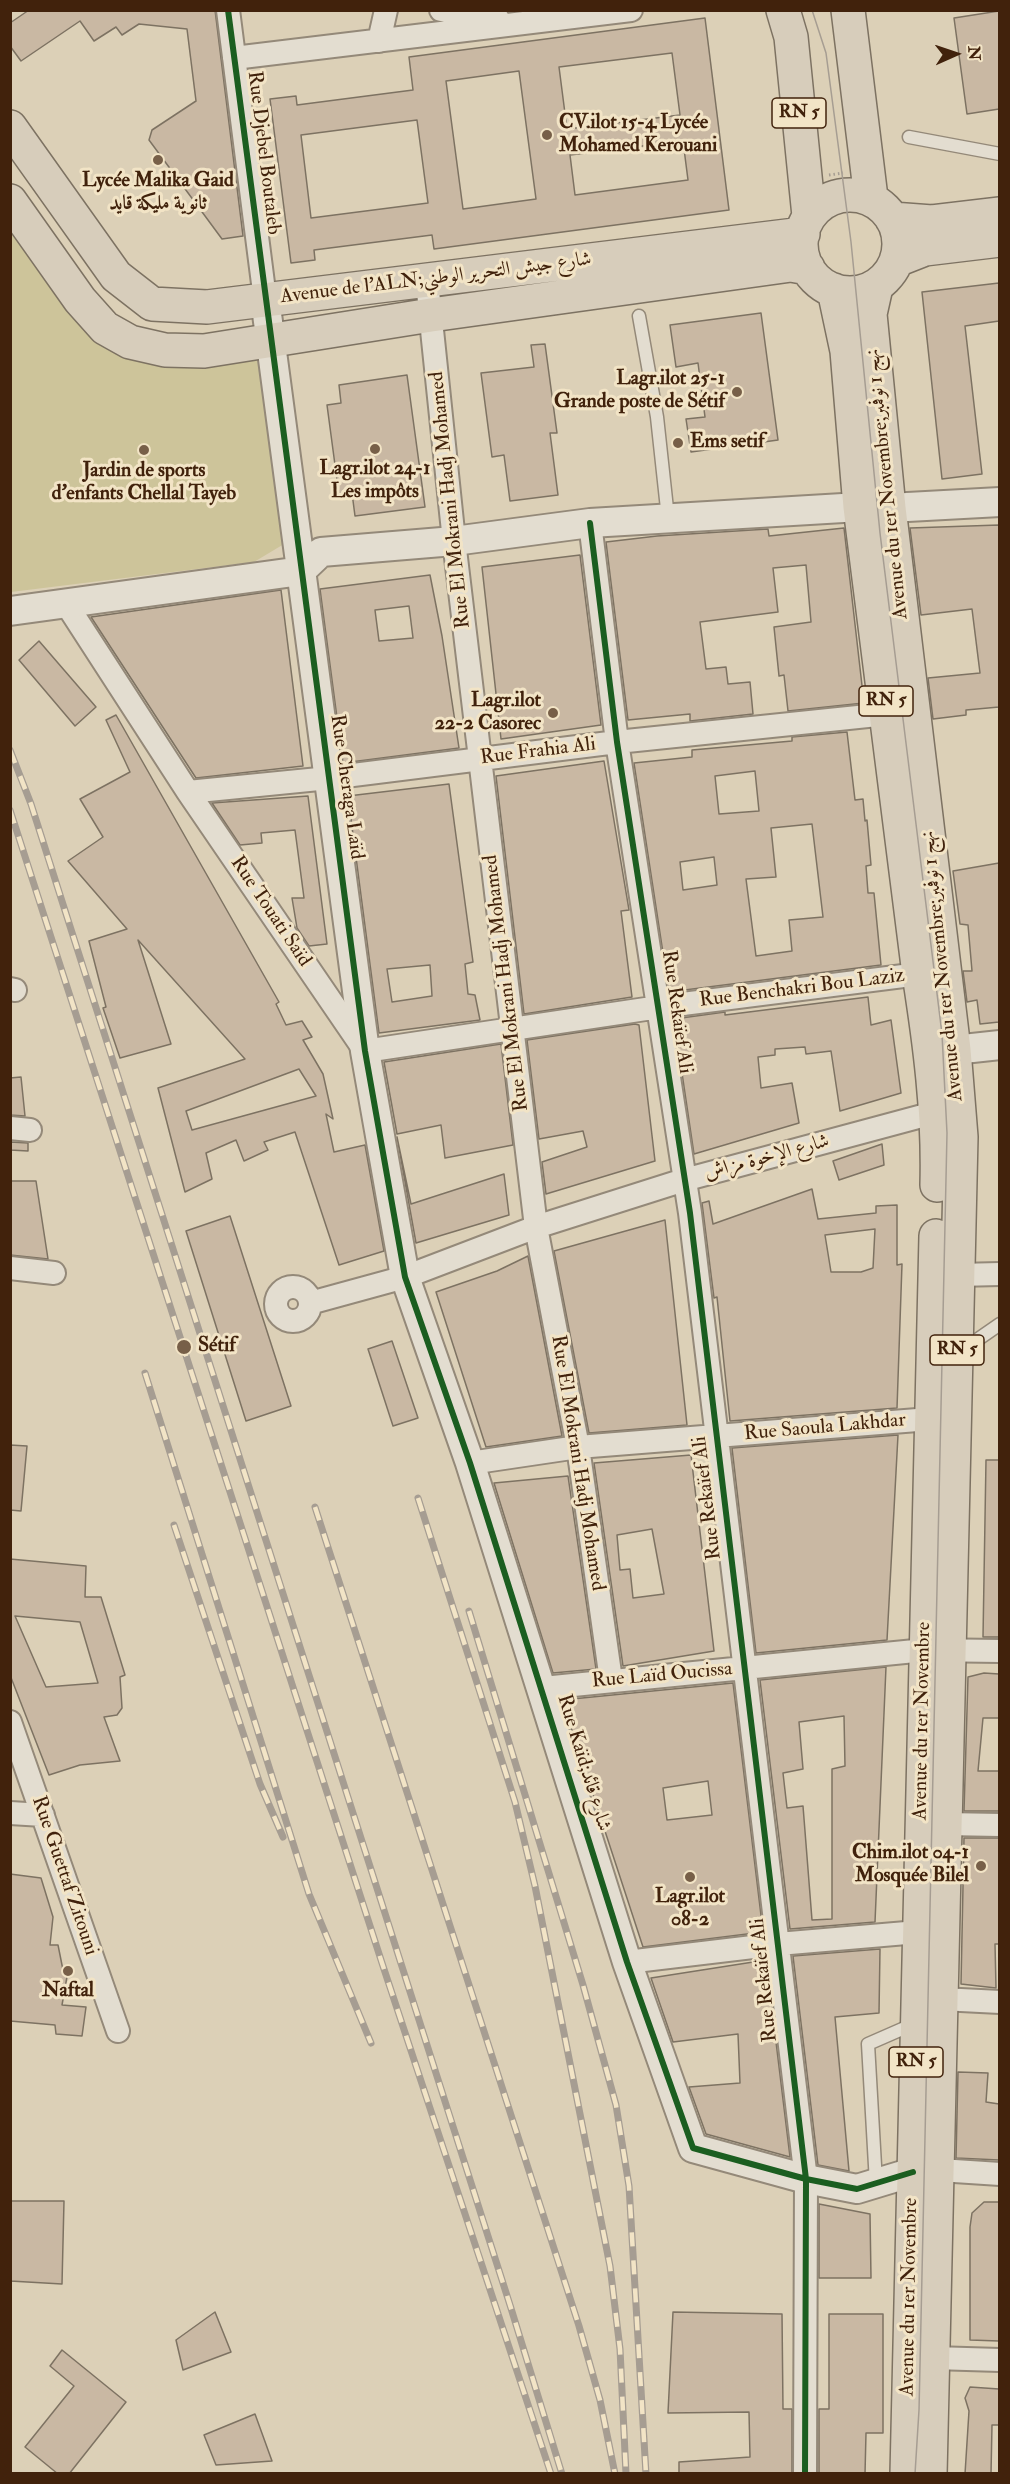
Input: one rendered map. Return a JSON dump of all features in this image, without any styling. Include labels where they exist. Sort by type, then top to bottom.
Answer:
[{"type":"main road","name":"RN 5","points":[[783,10],[791,37],[807,177],[806,225]]},
{"type":"main road","points":[[848,10],[876,196],[900,239],[897,260],[889,275],[876,286],[855,293],[834,290],[819,282],[807,268],[802,251],[806,225],[821,203],[836,195],[876,196],[932,222],[999,214]]},
{"type":"main road","name":"Avenue de l'ALN;شارع جيش التحرير الوطني","points":[[10,127],[116,276],[152,304],[207,307],[427,282],[806,225]]},
{"type":"main road","name":"Avenue de l'ALN;شارع جيش التحرير الوطني","points":[[10,201],[80,300],[105,328],[130,342],[165,350],[204,351],[431,315],[791,265],[807,268]]},
{"type":"main road","points":[[897,260],[925,249],[999,240]]},
{"type":"main road","name":"Avenue du 1er Novembre;نهج 1 نوفمبر","points":[[876,286],[870,314],[874,508],[887,714],[919,974],[948,1104],[961,1137],[957,1353],[938,1650]]},
{"type":"main road","name":"Avenue du 1er Novembre;نهج 1 نوفمبر","points":[[834,290],[874,508],[954,1050],[948,1104]]},
{"type":"main road","name":"Avenue du 1er Novembre","points":[[907,2474],[926,2171],[941,1999],[945,1824],[930,1419],[948,1104]]},
{"type":"main road","name":"Avenue du 1er Novembre","points":[[930,2474],[933,2358],[926,2171],[917,2022],[918,1932],[938,1650]]},
{"type":"street","name":"Rue Djebel Boutaleb","points":[[228,10],[265,299]]},
{"type":"street","points":[[379,41],[386,10]]},
{"type":"street","points":[[441,10],[526,17]]},
{"type":"street","points":[[234,58],[379,41],[526,17],[631,10]]},
{"type":"street","name":"Rue El Mokrani Hadj Mohamed","points":[[427,282],[454,541],[536,1227],[578,1448],[611,1680]]},
{"type":"street","name":"Rue Cheraga Laïd","points":[[265,299],[365,1051],[405,1276]]},
{"type":"street","points":[[16,610],[302,571],[321,552],[454,541],[590,523],[999,502]]},
{"type":"street","name":"Rue Rekaïef Ali","points":[[590,523],[617,742],[690,1214],[807,2179],[805,2474]]},
{"type":"street","name":"Rue Touati Saïd","points":[[66,602],[188,792],[365,1051]]},
{"type":"street","name":"Rue Frahia Ali","points":[[188,792],[329,778],[617,742],[887,714]]},
{"type":"street","name":"Rue Benchakri Bou Laziz","points":[[365,1051],[659,1007],[919,974]]},
{"type":"street","points":[[954,1050],[999,1045]]},
{"type":"street","name":"شارع الإخوة مزاش","points":[[310,1303],[405,1276],[536,1227],[684,1180],[948,1104]]},
{"type":"street","points":[[10,1268],[54,1273]]},
{"type":"street","points":[[957,1275],[999,1274]]},
{"type":"street","name":"Rue Kaïd;شارع قائد","points":[[405,1276],[470,1463],[543,1688],[627,1962],[693,2148],[807,2179]]},
{"type":"street","name":"Rue Saoula Lakhdar","points":[[470,1463],[578,1448],[930,1419]]},
{"type":"street","name":"Rue Laïd Oucissa","points":[[543,1688],[938,1650],[999,1651]]},
{"type":"street","name":"Rue Guettaf Zitouni","points":[[10,1722],[118,2031]]},
{"type":"street","points":[[10,1813],[43,1815]]},
{"type":"street","points":[[945,1824],[999,1825]]},
{"type":"street","points":[[627,1962],[778,1944],[918,1932]]},
{"type":"street","points":[[941,1999],[999,2002]]},
{"type":"street","points":[[807,2179],[857,2189],[926,2171],[999,2174]]},
{"type":"street","points":[[933,2358],[999,2360]]},
{"type":"lane","points":[[909,137],[999,154]]},
{"type":"lane","points":[[639,316],[657,417],[668,518]]},
{"type":"lane","points":[[957,1353],[999,1324]]},
{"type":"lane","points":[[876,2183],[868,2044],[917,2022]]},
{"type":"path","points":[[807,177],[876,196]]},
{"type":"shaded area","name":"Jardin de sports d'enfants Chellal Tayeb","points":[[10,217],[88,326],[263,350],[289,541],[254,562],[11,592]]},
{"type":"building","points":[[29,10],[215,10],[243,236],[222,239],[149,140],[152,130],[196,101],[187,29],[139,24],[122,35],[116,27],[94,41],[80,21],[21,61],[10,46],[10,23]]},
{"type":"building","points":[[999,11],[999,109],[967,114],[954,18]]},
{"type":"building","name":"CV.ilot 15-4 Lycée Mohamed Kerouani","points":[[705,18],[729,210],[434,249],[432,235],[314,250],[315,260],[291,263],[270,99],[296,96],[297,105],[413,90],[409,57]],"holes":[[[672,53],[680,115],[567,129],[559,67]],[[519,71],[536,199],[463,209],[446,81]],[[417,120],[428,203],[311,218],[301,135]],[[683,141],[688,180],[575,195],[570,155]]]},
{"type":"building","points":[[999,283],[999,321],[965,326],[982,474],[942,479],[922,292]]},
{"type":"building","name":"Lagr.ilot 25-1 Grande poste de Sétif","points":[[761,313],[778,440],[691,452],[686,419],[705,417],[698,363],[676,367],[670,325]]},
{"type":"building","points":[[545,344],[557,433],[550,433],[558,495],[510,501],[504,455],[492,457],[481,373],[534,367],[531,345]]},
{"type":"building","name":"Lagr.ilot 24-1 Les impôts","points":[[407,375],[425,507],[355,516],[352,493],[339,495],[327,405],[341,403],[339,385]]},
{"type":"building","points":[[999,525],[999,707],[966,710],[966,715],[933,719],[928,678],[980,673],[972,609],[921,615],[910,528]]},
{"type":"building","points":[[844,528],[864,703],[788,711],[784,675],[779,676],[774,627],[811,622],[806,565],[773,568],[778,612],[700,622],[706,669],[726,667],[728,684],[750,682],[753,714],[690,721],[690,714],[628,720],[606,542],[657,536],[768,529],[769,536]]},
{"type":"building","points":[[580,555],[601,725],[501,739],[482,567]]},
{"type":"building","points":[[430,575],[459,748],[343,763],[320,589]],"holes":[[[409,606],[413,638],[379,641],[375,610]]]},
{"type":"building","points":[[281,590],[303,766],[196,778],[91,617]]},
{"type":"building","points":[[39,641],[96,707],[75,726],[19,660]]},
{"type":"building","points":[[116,715],[279,1002],[276,1004],[286,1025],[302,1021],[312,1037],[303,1040],[323,1074],[333,1119],[326,1114],[334,1152],[365,1145],[384,1251],[339,1265],[295,1132],[264,1142],[268,1150],[244,1161],[236,1140],[206,1153],[212,1179],[185,1192],[158,1088],[245,1059],[138,940],[171,1044],[120,1058],[103,1008],[106,1007],[89,941],[127,929],[68,861],[103,837],[80,799],[130,772],[106,720]],"holes":[[[299,1069],[316,1096],[192,1130],[186,1111]]]},
{"type":"building","points":[[847,732],[855,800],[863,799],[865,821],[867,820],[871,865],[866,866],[868,893],[874,893],[881,965],[669,992],[634,763],[692,757],[692,750],[792,741],[792,737]],"holes":[[[755,771],[759,811],[719,814],[715,776]],[[812,824],[823,917],[789,920],[792,951],[756,956],[746,879],[776,877],[771,828]],[[714,857],[717,885],[683,890],[680,862]]]},
{"type":"building","points":[[604,761],[629,910],[621,911],[632,997],[524,1014],[496,776]]},
{"type":"building","points":[[449,784],[473,962],[465,964],[468,994],[475,995],[480,1020],[379,1033],[348,796]],"holes":[[[430,965],[432,996],[392,1002],[387,969]]]},
{"type":"building","points":[[308,796],[327,944],[309,946],[297,928],[292,898],[304,898],[295,830],[261,833],[262,843],[240,845],[212,803]]},
{"type":"building","points":[[999,863],[999,1022],[980,1024],[977,1000],[967,1002],[963,971],[972,971],[968,925],[960,924],[953,871]]},
{"type":"building","points":[[868,997],[871,1025],[891,1020],[901,1093],[840,1111],[831,1051],[806,1054],[805,1047],[775,1049],[775,1055],[758,1057],[761,1088],[792,1083],[799,1123],[694,1154],[674,1019]]},
{"type":"building","points":[[639,1025],[655,1161],[546,1194],[542,1162],[587,1147],[583,1131],[539,1139],[527,1040]]},
{"type":"building","points":[[501,1044],[513,1145],[445,1158],[441,1125],[397,1134],[384,1062]]},
{"type":"building","points":[[21,1077],[25,1116],[10,1115],[10,1078]]},
{"type":"building","points":[[397,1137],[411,1204],[504,1174],[509,1215],[416,1243]]},
{"type":"building","points":[[10,1142],[28,1143],[28,1151],[10,1150]]},
{"type":"building","points":[[882,1144],[884,1165],[839,1180],[833,1161]]},
{"type":"building","points":[[10,1181],[36,1181],[48,1259],[10,1255]]},
{"type":"building","points":[[812,1189],[818,1219],[876,1213],[876,1206],[897,1205],[897,1265],[902,1264],[897,1408],[730,1421],[717,1297],[714,1298],[702,1203],[709,1201],[713,1224]],"holes":[[[875,1229],[873,1268],[861,1272],[831,1272],[825,1235]]]},
{"type":"building","points":[[230,1216],[291,1406],[246,1421],[186,1231]]},
{"type":"building","points":[[665,1220],[687,1425],[589,1433],[554,1251]]},
{"type":"building","points":[[528,1256],[562,1436],[486,1447],[436,1292],[497,1271]]},
{"type":"building","points":[[392,1341],[418,1418],[393,1426],[368,1349]]},
{"type":"building","points":[[898,1435],[887,1640],[756,1653],[732,1448]]},
{"type":"building","points":[[10,1445],[27,1446],[21,1511],[10,1510]]},
{"type":"building","points":[[691,1455],[714,1651],[623,1666],[594,1463]],"holes":[[[652,1529],[664,1594],[633,1598],[630,1569],[620,1570],[617,1535]]]},
{"type":"building","points":[[986,1460],[999,1460],[999,1637],[983,1637]]},
{"type":"building","points":[[568,1476],[596,1669],[553,1673],[494,1483]]},
{"type":"building","points":[[10,1559],[86,1566],[85,1597],[101,1597],[125,1675],[120,1677],[122,1708],[117,1715],[104,1717],[120,1761],[80,1765],[49,1775],[10,1675]],"holes":[[[15,1616],[80,1622],[98,1683],[46,1687]]]},
{"type":"building","points":[[886,1667],[875,1922],[790,1929],[760,1680]],"holes":[[[844,1716],[845,1766],[832,1769],[832,1919],[812,1920],[803,1806],[787,1808],[783,1773],[803,1769],[799,1722]]]},
{"type":"building","points":[[984,1673],[999,1674],[999,1718],[983,1718],[978,1771],[999,1771],[999,1811],[964,1811],[968,1677]]},
{"type":"building","points":[[733,1683],[763,1932],[643,1947],[562,1700]],"holes":[[[708,1781],[712,1815],[667,1820],[663,1788]]]},
{"type":"building","points":[[964,1838],[999,1838],[999,1944],[995,1944],[996,1988],[961,1984]]},
{"type":"building","points":[[10,1874],[41,1878],[53,1917],[50,1945],[58,1945],[63,1970],[68,1971],[62,2005],[86,2007],[82,2036],[56,2034],[55,2025],[10,2021]]},
{"type":"building","points":[[880,1949],[879,2013],[835,2017],[849,2171],[818,2165],[793,1956]]},
{"type":"building","points":[[766,1960],[790,2157],[706,2134],[689,2087],[740,2083],[738,2034],[673,2042],[651,1978]]},
{"type":"building","points":[[958,2072],[988,2073],[986,2102],[999,2104],[999,2160],[956,2158]]},
{"type":"building","points":[[10,2201],[64,2201],[62,2284],[10,2281]]},
{"type":"building","points":[[984,2202],[999,2202],[999,2341],[970,2340],[970,2227],[972,2213]]},
{"type":"building","points":[[819,2204],[870,2214],[871,2278],[819,2278]]},
{"type":"building","points":[[215,2312],[231,2352],[183,2370],[176,2340]]},
{"type":"building","points":[[673,2312],[782,2314],[783,2409],[792,2409],[792,2474],[679,2474],[679,2462],[750,2457],[749,2412],[668,2413]]},
{"type":"building","points":[[829,2314],[883,2314],[883,2433],[866,2433],[865,2474],[819,2474],[819,2409],[829,2409]]},
{"type":"building","points":[[62,2350],[126,2402],[69,2474],[58,2474],[25,2447],[74,2386],[50,2366]]},
{"type":"building","points":[[970,2387],[999,2389],[999,2425],[992,2425],[991,2474],[965,2474],[969,2411],[965,2398]]},
{"type":"building","points":[[255,2414],[272,2461],[216,2465],[204,2435]]},
{"type":"tram line","points":[[812,10],[826,53],[851,242],[880,533],[942,1034],[947,1133],[919,2410],[915,2474]]},
{"type":"railway","points":[[10,750],[31,804],[562,2474]]},
{"type":"railway","points":[[10,810],[382,1963],[551,2474]]},
{"type":"railway","points":[[145,1373],[309,1894],[371,2043]]},
{"type":"railway","points":[[418,1498],[515,1802],[535,1886],[610,2266],[620,2349],[626,2474]]},
{"type":"railway","points":[[315,1507],[579,2326],[600,2400],[615,2474]]},
{"type":"railway","points":[[174,1525],[260,1784],[283,1837]]},
{"type":"railway","points":[[469,1611],[583,1985],[616,2105],[629,2186],[646,2474]]},
{"type":"cycle path","points":[[228,10],[365,1051],[405,1277],[470,1463],[627,1962],[693,2148],[806,2179],[857,2189],[913,2172]]},
{"type":"cycle path","points":[[590,523],[617,742],[690,1213],[806,2179],[805,2474]]},
{"type":"place","name":"CV.ilot 15-4 Lycée Mohamed Kerouani","points":[[547,135]]},
{"type":"place","name":"Lycée Malika Gaid ثانوية مليكة قايد","points":[[158,160]]},
{"type":"place","name":"Lagr.ilot 25-1 Grande poste de Sétif","points":[[737,392]]},
{"type":"place","name":"Ems setif","points":[[678,443]]},
{"type":"place","name":"Lagr.ilot 24-1 Les impôts","points":[[375,449]]},
{"type":"place","name":"Jardin de sports d'enfants Chellal Tayeb","points":[[144,450]]},
{"type":"place","name":"Lagr.ilot 22-2 Casorec","points":[[553,713]]},
{"type":"place","name":"Sétif","points":[[184,1347]]},
{"type":"place","name":"Chim.ilot 04-1 Mosquée Bilel","points":[[981,1866]]},
{"type":"place","name":"Lagr.ilot 08-2","points":[[690,1877]]},
{"type":"place","name":"Naftal","points":[[68,1971]]}]
